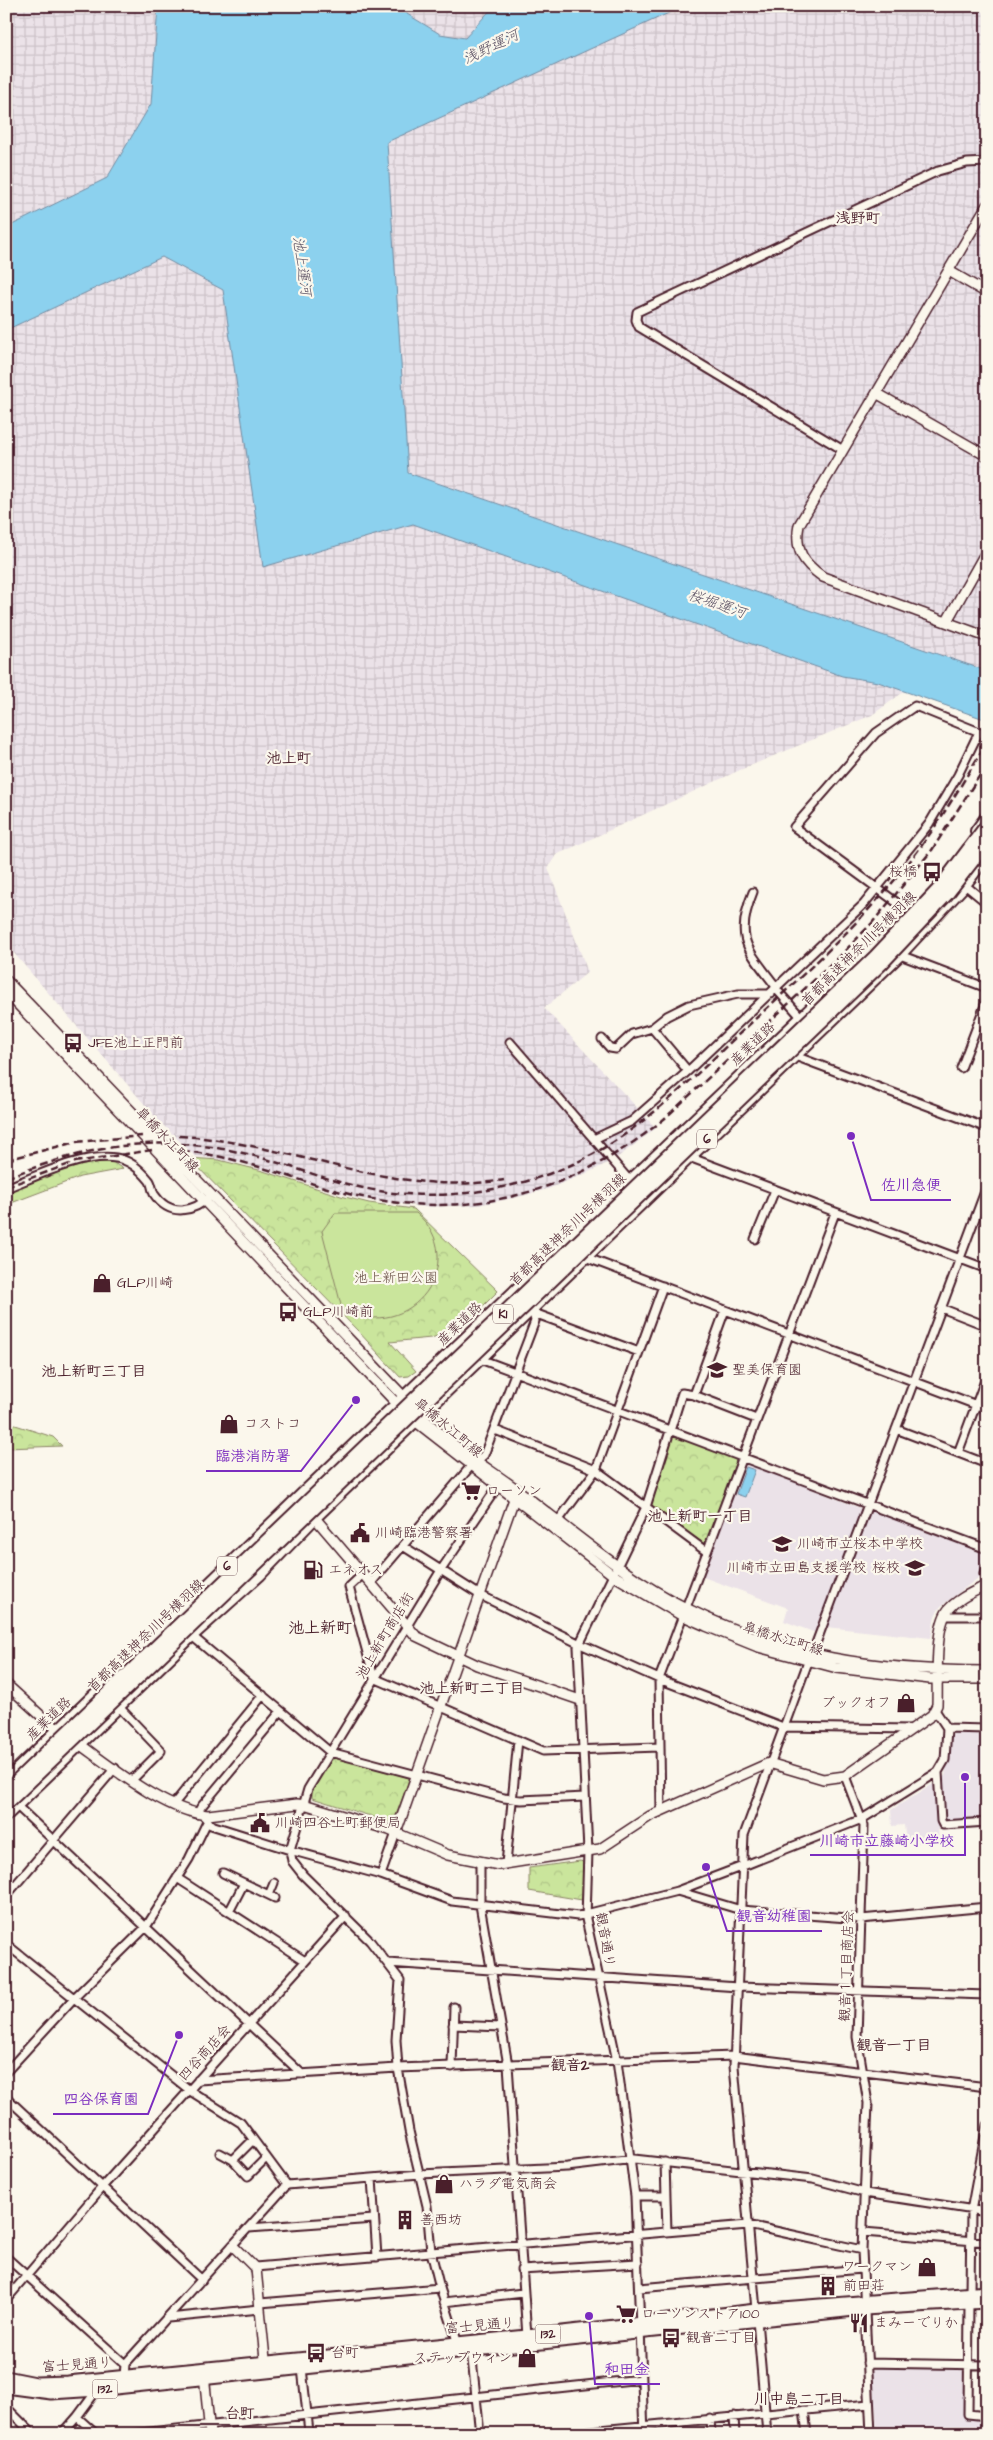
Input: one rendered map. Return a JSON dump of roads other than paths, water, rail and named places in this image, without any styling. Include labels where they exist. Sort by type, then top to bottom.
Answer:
[{"type":"highway","name":"首都高速神奈川1号横羽線","points":[[6,1791],[875,957],[938,890],[987,826]]},
{"type":"highway","name":"首都高速神奈川1号横羽線","points":[[11,1805],[875,970],[940,903],[987,842]]},
{"type":"highway","name":"富士見通り","points":[[266,2367],[302,2368],[471,2350],[757,2315],[863,2304],[970,2298],[987,2292]]},
{"type":"highway","name":"富士見通り","points":[[970,2298],[987,2302]]},
{"type":"highway","name":"富士見通り","points":[[6,2387],[51,2393],[97,2390],[203,2374],[456,2342],[640,2328]]},
{"type":"highway","name":"富士見通り","points":[[6,2377],[47,2383],[124,2377],[203,2374]]},
{"type":"main road","name":"産業道路","points":[[6,1780],[400,1400],[910,913],[956,860],[987,816]]},
{"type":"main road","name":"6","points":[[6,1816],[11,1805],[120,1708],[192,1636],[260,1575],[315,1518],[419,1420],[480,1359],[533,1311],[585,1257],[900,955],[965,885],[987,856]]},
{"type":"street","points":[[843,450],[640,327],[636,320],[637,312],[938,171],[966,163],[987,162]]},
{"type":"street","points":[[987,204],[878,394],[799,526],[796,537],[799,553],[808,567],[823,577],[987,636]]},
{"type":"street","points":[[948,271],[987,293]]},
{"type":"street","points":[[878,394],[987,456]]},
{"type":"street","points":[[947,621],[987,550]]},
{"type":"street","points":[[594,1139],[632,1121],[775,990],[836,932],[877,888],[929,824],[983,733],[915,706],[876,733],[794,827],[877,888],[927,926]]},
{"type":"street","points":[[965,885],[987,903]]},
{"type":"street","points":[[752,892],[745,909],[743,936],[775,990],[818,1034]]},
{"type":"street","points":[[900,955],[987,988]]},
{"type":"street","name":"皐橋水江町線","points":[[6,980],[419,1420],[475,1464],[558,1520],[618,1566],[683,1611]]},
{"type":"street","points":[[602,1039],[610,1048],[616,1049],[632,1034],[652,1028],[672,1013],[689,1005],[738,994],[775,990]]},
{"type":"street","name":"皐橋水江町線","points":[[9,994],[209,1198]]},
{"type":"street","points":[[961,1068],[987,1000]]},
{"type":"street","points":[[652,1028],[688,1071]]},
{"type":"street","points":[[510,1042],[630,1181]]},
{"type":"street","points":[[770,1047],[987,1128]]},
{"type":"street","points":[[6,1188],[75,1163],[105,1157],[133,1162],[150,1181],[157,1198],[176,1210],[189,1210],[200,1206],[209,1198]]},
{"type":"street","points":[[689,1157],[987,1269]]},
{"type":"street","points":[[768,2434],[734,2056],[744,1835],[769,1763],[987,1186]]},
{"type":"street","points":[[755,1239],[775,1190]]},
{"type":"street","points":[[661,1811],[659,1679],[683,1611],[835,1213]]},
{"type":"street","points":[[563,1246],[585,1257],[987,1409]]},
{"type":"street","points":[[558,1520],[596,1470],[663,1286]]},
{"type":"street","points":[[941,1308],[987,1326]]},
{"type":"street","points":[[724,1310],[694,1395],[756,1419]]},
{"type":"street","points":[[533,1311],[639,1352]]},
{"type":"street","points":[[371,1583],[484,1455],[517,1373],[535,1321],[533,1311]]},
{"type":"street","points":[[480,1359],[987,1549]]},
{"type":"street","points":[[958,1453],[987,1375]]},
{"type":"street","name":"観音通り","points":[[644,2434],[635,2196],[617,2061],[586,1915],[588,1851],[578,1643],[646,1507],[682,1393],[694,1395]]},
{"type":"street","points":[[494,1430],[596,1470],[707,1552]]},
{"type":"street","points":[[896,1430],[987,1464]]},
{"type":"street","name":"皐橋水江町線","points":[[475,1464],[514,1499],[613,1575],[683,1611],[810,1658],[938,1675],[987,1679]]},
{"type":"street","name":"池上新町商店街","points":[[290,1850],[308,1789],[440,1570],[498,1486]]},
{"type":"street","points":[[381,1875],[514,1499]]},
{"type":"street","points":[[315,1518],[411,1632],[423,1641],[458,1657],[580,1700]]},
{"type":"street","points":[[403,1546],[480,1595],[578,1643],[659,1679],[783,1727],[911,1729]]},
{"type":"street","points":[[987,1566],[984,1574],[987,1596]]},
{"type":"street","points":[[364,1574],[349,1587],[374,1678],[543,1751],[659,1747]]},
{"type":"street","points":[[203,1817],[304,1804],[396,1834],[442,1854],[492,1865],[588,1851],[607,1845],[661,1811],[769,1763],[823,1779],[845,1776],[932,1715],[935,1710],[941,1630],[945,1616],[956,1604],[986,1585]]},
{"type":"street","points":[[945,1616],[987,1616]]},
{"type":"street","points":[[192,1636],[330,1752],[512,1799],[585,1797]]},
{"type":"street","name":"皐橋水江町線","points":[[938,1675],[987,1670]]},
{"type":"street","points":[[6,1684],[58,1729],[157,1798],[173,1805],[290,1850],[381,1875],[452,1901],[560,1915],[586,1915],[677,1891],[862,1819],[938,1772],[945,1760],[947,1728],[935,1710]]},
{"type":"street","points":[[173,1805],[263,1695]]},
{"type":"street","points":[[120,1708],[161,1751],[132,1780]]},
{"type":"street","points":[[6,2072],[74,1999],[146,1927],[177,1878],[203,1817],[201,1807],[281,1710]]},
{"type":"street","points":[[947,1728],[987,1729]]},
{"type":"street","points":[[506,1864],[518,1740]]},
{"type":"street","points":[[6,1896],[115,1768]]},
{"type":"street","points":[[938,1772],[941,1821],[943,1825],[987,1822]]},
{"type":"street","name":"観音１丁目商店会","points":[[845,1776],[864,1826],[858,2038],[868,2103],[862,2269],[871,2434]]},
{"type":"street","points":[[11,1805],[53,1841],[302,2074]]},
{"type":"street","points":[[290,1850],[292,1861],[302,1875],[346,1916],[388,1963],[401,1985],[396,2040],[398,2068],[409,2131],[427,2206],[431,2252],[440,2288],[456,2342],[471,2350],[480,2434]]},
{"type":"street","points":[[480,1862],[480,1905],[508,2065],[516,2170],[519,2245],[527,2336]]},
{"type":"street","points":[[223,1873],[272,1896],[274,1883]]},
{"type":"street","points":[[177,1878],[305,1960]]},
{"type":"street","points":[[229,1912],[244,1883]]},
{"type":"street","points":[[677,1891],[741,1910],[861,1919],[987,1907]]},
{"type":"street","name":"四谷商店会","points":[[6,2300],[103,2186],[346,1916]]},
{"type":"street","points":[[6,1944],[189,2089],[241,2123],[287,2185]]},
{"type":"street","points":[[388,1963],[738,1987],[987,1995]]},
{"type":"street","points":[[452,2067],[454,2006]]},
{"type":"street","points":[[453,2025],[501,2027]]},
{"type":"street","points":[[198,2080],[398,2068],[734,2056],[987,2087]]},
{"type":"street","points":[[6,2097],[202,2280]]},
{"type":"street","points":[[987,2125],[971,2211],[968,2414],[987,2416]]},
{"type":"street","points":[[233,2160],[253,2140]]},
{"type":"street","points":[[220,2153],[233,2160],[248,2176],[266,2158]]},
{"type":"street","points":[[124,2377],[125,2364],[287,2185],[420,2174],[516,2170],[630,2161],[665,2162],[813,2179],[865,2193],[987,2212]]},
{"type":"street","points":[[665,2162],[667,2232]]},
{"type":"street","points":[[372,2178],[377,2257]]},
{"type":"street","points":[[635,2196],[666,2196]]},
{"type":"street","points":[[250,2228],[374,2219]]},
{"type":"street","points":[[255,2267],[748,2225],[862,2250]]},
{"type":"street","points":[[863,2232],[987,2242]]},
{"type":"street","points":[[233,2246],[255,2267],[266,2367]]},
{"type":"street","points":[[6,2257],[125,2364]]},
{"type":"street","points":[[521,2270],[638,2263]]},
{"type":"street","points":[[639,2288],[862,2269]]},
{"type":"street","points":[[168,2318],[260,2306],[440,2288]]},
{"type":"street","points":[[444,2302],[523,2293]]},
{"type":"street","points":[[867,2363],[987,2365]]},
{"type":"street","points":[[302,2368],[309,2433]]},
{"type":"street","points":[[203,2374],[209,2429]]},
{"type":"street","points":[[133,2434],[209,2429],[307,2414],[641,2379]]},
{"type":"street","points":[[62,2434],[97,2390]]},
{"type":"street","points":[[565,2434],[600,2432],[710,2418],[869,2404]]},
{"type":"street","points":[[6,2407],[34,2434]]},
{"type":"street","points":[[804,2410],[806,2434]]},
{"type":"street","points":[[734,2416],[735,2434]]},
{"type":"street","points":[[77,2417],[96,2434]]},
{"type":"street","points":[[710,2418],[711,2434]]},
{"type":"water","points":[[158,6],[406,6],[407,14],[440,34],[465,38],[494,6],[684,6],[387,142],[408,473],[987,671],[987,720],[878,682],[842,676],[413,524],[263,567],[223,290],[162,257],[6,330],[6,228],[107,178],[151,104]]},
{"type":"water","points":[[746,1467],[755,1470],[745,1497],[736,1494]]},
{"type":"railway","points":[[6,1178],[38,1166],[99,1150],[159,1143],[221,1149],[255,1156],[353,1186],[418,1195],[481,1191],[513,1185],[573,1164],[628,1132],[661,1107],[854,925],[921,847],[987,742]]},
{"type":"railway","points":[[182,1151],[247,1163],[353,1195],[396,1203],[438,1205],[479,1202],[518,1195],[557,1183],[594,1166],[630,1145],[664,1119],[839,957],[872,923],[932,850],[987,764]]},
{"type":"railway","points":[[6,1160],[76,1142],[142,1136]]},
{"type":"railway","points":[[179,1136],[220,1140],[381,1176],[422,1182],[462,1184],[504,1180]]},
{"type":"railway","points":[[6,1187],[75,1162],[152,1150]]},
{"type":"place","name":"桜橋","points":[[932,872]]},
{"type":"place","name":"JFE池上正門前","points":[[73,1043]]},
{"type":"place","name":"佐川急便","points":[[851,1136]]},
{"type":"place","name":"GLP川崎","points":[[102,1283]]},
{"type":"place","name":"GLP川崎前","points":[[288,1312]]},
{"type":"place","name":"聖美保育園","points":[[717,1370]]},
{"type":"place","name":"臨港消防署","points":[[356,1400]]},
{"type":"place","name":"コストコ","points":[[229,1424]]},
{"type":"place","name":"ローソン","points":[[471,1491]]},
{"type":"place","name":"川崎臨港警察署","points":[[360,1533]]},
{"type":"place","name":"川崎市立桜本中学校","points":[[782,1544]]},
{"type":"place","name":"川崎市立田島支援学校 桜校","points":[[915,1568]]},
{"type":"place","name":"エネオス","points":[[313,1570]]},
{"type":"place","name":"ブックオフ","points":[[906,1703]]},
{"type":"place","name":"川崎市立藤崎小学校","points":[[965,1777]]},
{"type":"place","name":"川崎四谷上町郵便局","points":[[260,1823]]},
{"type":"place","name":"観音幼稚園","points":[[706,1867]]},
{"type":"place","name":"四谷保育園","points":[[179,2035]]},
{"type":"place","name":"ハラダ電気商会","points":[[444,2184]]},
{"type":"place","name":"善西坊","points":[[405,2220]]},
{"type":"place","name":"ワークマン","points":[[927,2267]]},
{"type":"place","name":"前田荘","points":[[828,2286]]},
{"type":"place","name":"ローソンストア100","points":[[626,2314]]},
{"type":"place","name":"和田金","points":[[589,2316]]},
{"type":"place","name":"まみーでりか","points":[[859,2323]]},
{"type":"place","name":"観音二丁目","points":[[671,2338]]},
{"type":"place","name":"台町","points":[[316,2353]]},
{"type":"place","name":"ステップウィン","points":[[527,2358]]},
{"type":"district","name":"浅野町","points":[[858,218]]},
{"type":"district","name":"池上町","points":[[289,758]]},
{"type":"district","name":"池上新町三丁目","points":[[94,1371]]},
{"type":"district","name":"池上新町一丁目","points":[[700,1516]]},
{"type":"district","name":"池上新町","points":[[320,1628]]},
{"type":"district","name":"池上新町二丁目","points":[[472,1688]]},
{"type":"district","name":"観音一丁目","points":[[894,2045]]},
{"type":"district","name":"観音2","points":[[570,2065]]},
{"type":"district","name":"川中島二丁目","points":[[799,2399]]},
{"type":"district","name":"台町","points":[[240,2413]]},
{"type":"water label","name":"浅野運河","points":[[491,47]]},
{"type":"water label","name":"池上運河","points":[[302,266]]},
{"type":"water label","name":"桜堀運河","points":[[717,604]]},
{"type":"park label","name":"池上新田公園","points":[[396,1278]]}]
